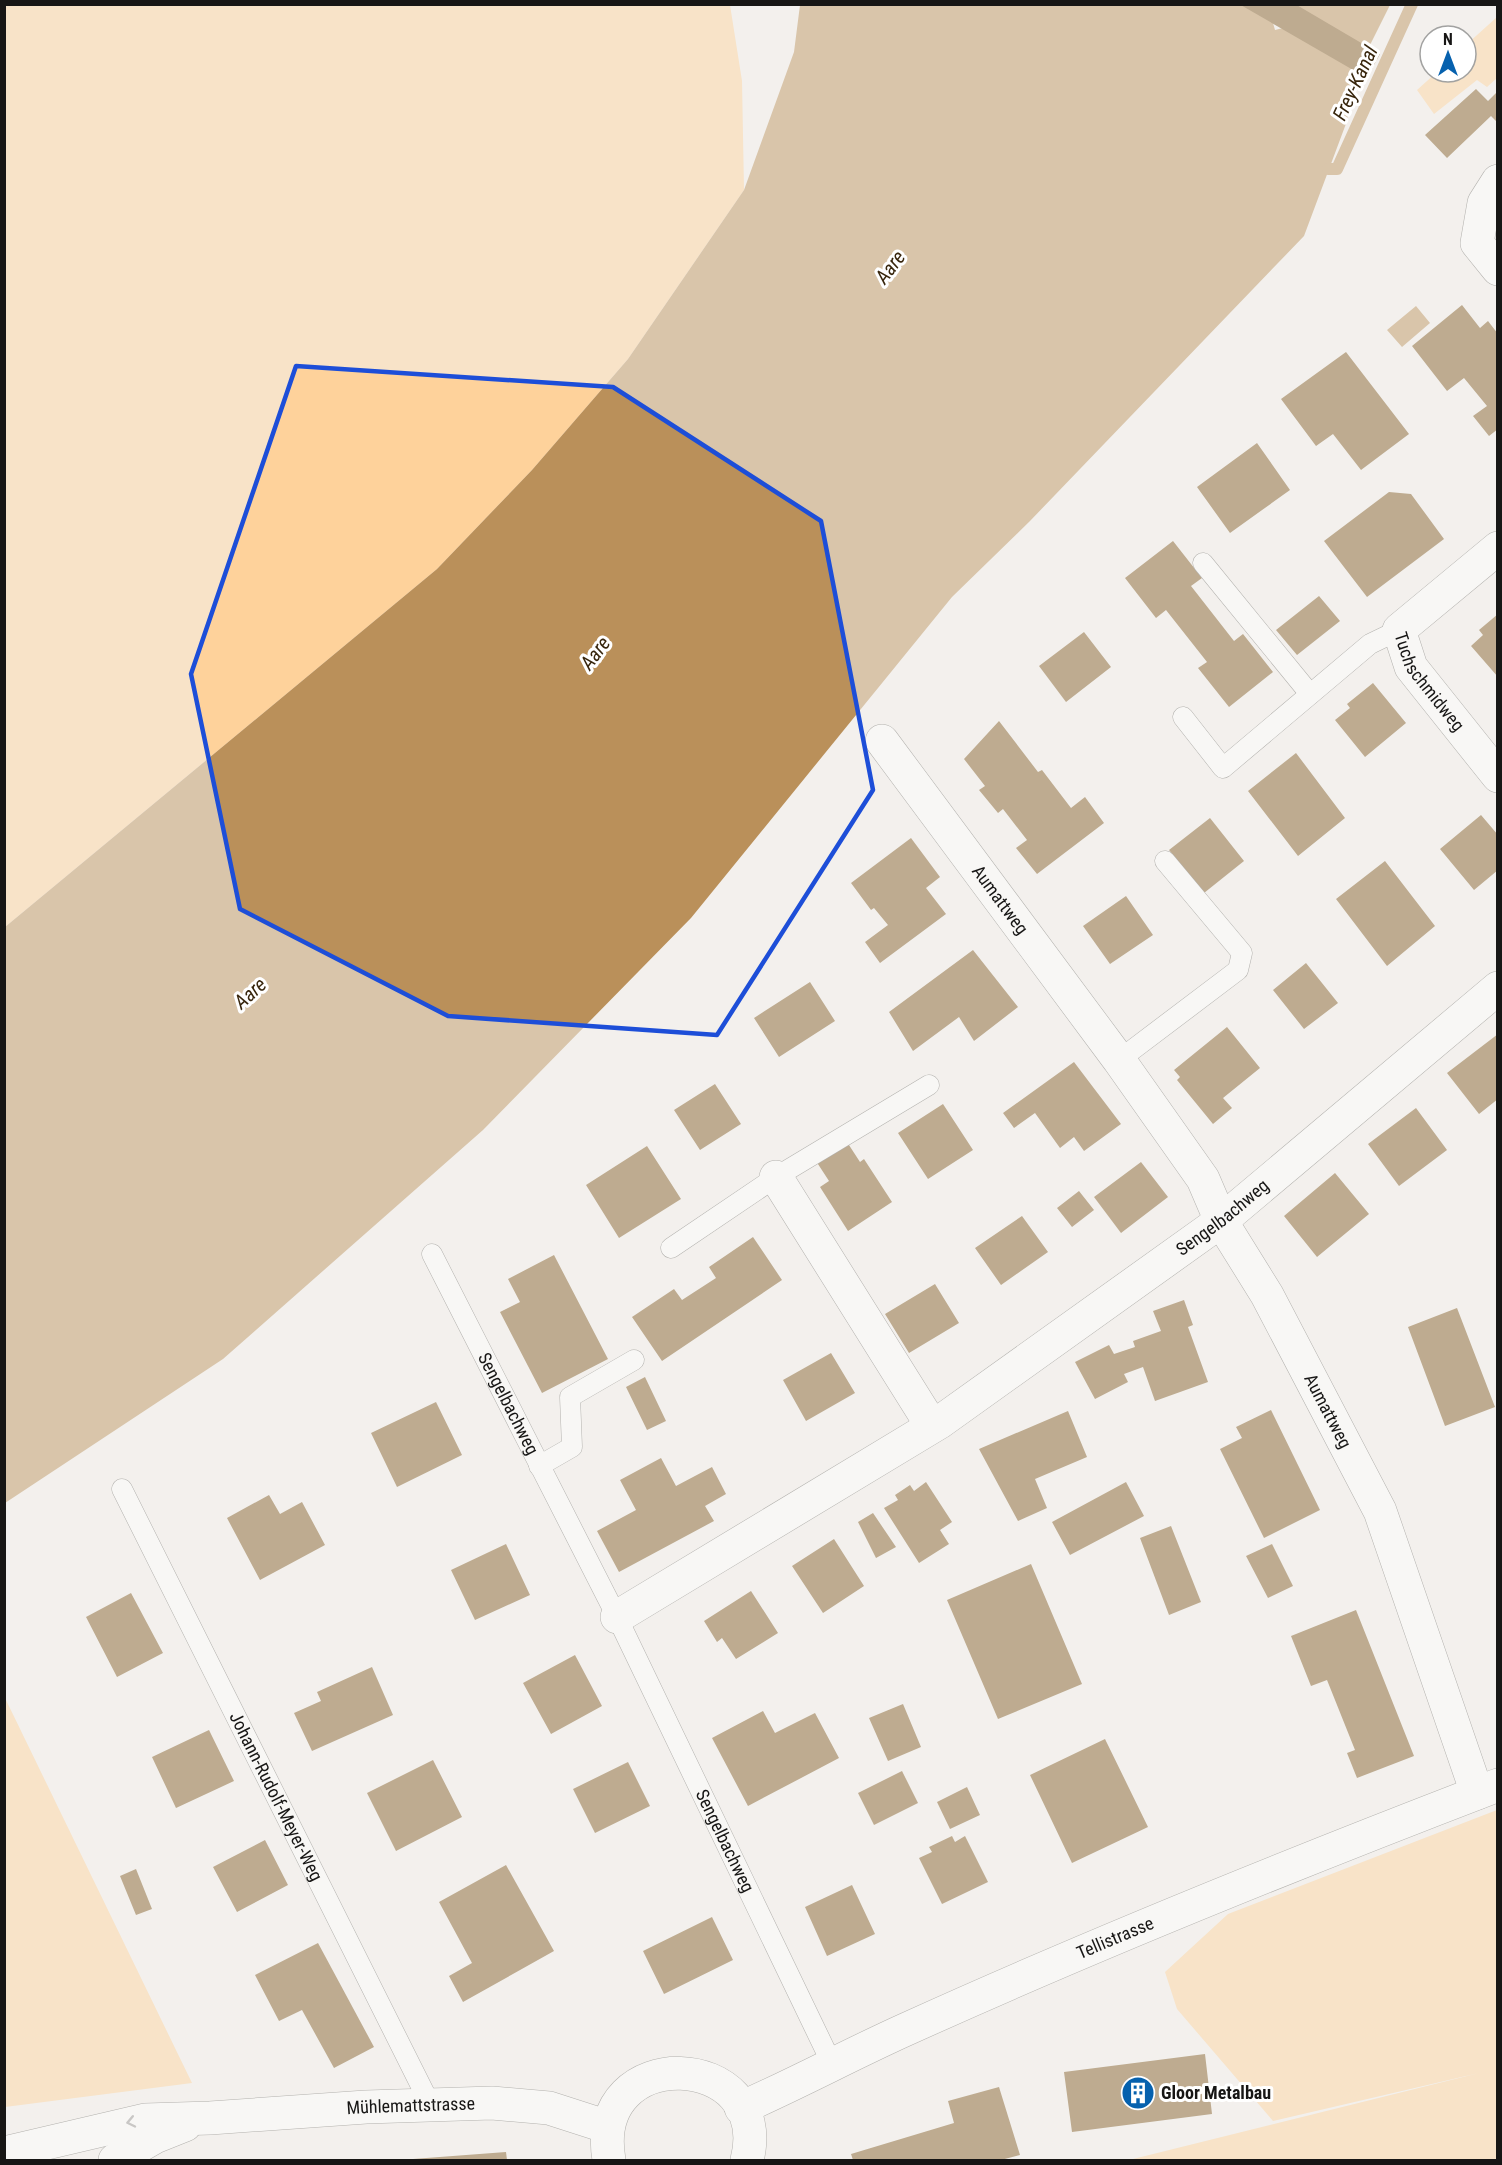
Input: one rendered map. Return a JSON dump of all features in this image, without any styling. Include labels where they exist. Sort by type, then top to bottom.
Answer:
[{"type":"street","points":[[1491,192],[1477,243],[1497,270]]},
{"type":"street","name":"Tuchschmidweg","points":[[1497,548],[1399,630],[1411,667],[1497,776]]},
{"type":"street","name":"Aumattweg","points":[[882,741],[1119,1060],[1203,1179],[1221,1221],[1267,1295],[1380,1511],[1487,1789]]},
{"type":"street","name":"Sengelbachweg","points":[[617,1617],[932,1426],[1221,1221],[1497,988]]},
{"type":"street","points":[[776,1177],[932,1426]]},
{"type":"street","name":"Tellistrasse","points":[[741,2108],[832,2064],[1144,1925],[1487,1789]]},
{"type":"street","points":[[609,2160],[606,2143],[608,2127],[614,2110],[624,2096],[651,2076],[668,2072],[686,2072],[710,2079],[731,2094],[741,2108],[748,2128],[747,2160]]},
{"type":"street","name":"Mühlemattstrasse","points":[[4,2153],[145,2120],[430,2104],[492,2103],[549,2108],[608,2127]]},
{"type":"street","name":"Mühlemattstrasse","points":[[115,2160],[155,2137],[210,2118]]},
{"type":"lane","points":[[1203,563],[1310,694]]},
{"type":"lane","points":[[1183,717],[1223,768],[1370,644],[1399,630]]},
{"type":"lane","points":[[1119,1060],[1238,970],[1242,953],[1165,861]]},
{"type":"lane","points":[[671,1248],[776,1177],[928,1085]]},
{"type":"lane","name":"Sengelbachweg","points":[[432,1254],[617,1617],[832,2064]]},
{"type":"lane","points":[[539,1466],[572,1447],[570,1397],[634,1360]]},
{"type":"lane","name":"Johann-Rudolf-Meyer-Weg","points":[[122,1489],[430,2104]]},
{"type":"highlighted area","points":[[296,366],[613,387],[821,521],[873,790],[717,1035],[448,1016],[240,909],[191,674]]},
{"type":"shaded area","points":[[4,5],[730,5],[742,81],[744,190],[628,359],[532,470],[437,569],[5,927]]},
{"type":"shaded area","points":[[1497,17],[1497,78],[1487,87],[1478,81],[1478,34]]},
{"type":"shaded area","points":[[1424,84],[1472,84],[1434,114],[1417,90]]},
{"type":"shaded area","points":[[5,1698],[192,2083],[5,2107]]},
{"type":"shaded area","points":[[1497,1810],[1497,2160],[1129,2160],[1479,2073],[1273,2121],[1177,2009],[1165,1972],[1228,1914]]},
{"type":"water","name":"Aare","points":[[800,5],[1284,5],[1273,23],[1275,30],[1283,28],[1297,5],[1390,5],[1353,79],[1347,121],[1304,236],[1030,521],[952,597],[691,918],[483,1130],[223,1359],[5,1503],[5,927],[437,569],[532,470],[628,359],[744,190],[794,52]]},
{"type":"water","points":[[1416,306],[1430,323],[1402,347],[1387,330]]},
{"type":"building","points":[[1239,4],[1295,4],[1380,54],[1367,78]]},
{"type":"building","points":[[1476,89],[1488,101],[1498,91],[1498,123],[1491,116],[1447,158],[1425,135]]},
{"type":"building","points":[[1462,305],[1480,328],[1488,321],[1498,334],[1498,429],[1489,436],[1473,416],[1487,406],[1464,378],[1447,391],[1412,346]]},
{"type":"building","points":[[1346,352],[1409,434],[1361,470],[1333,434],[1316,446],[1281,399]]},
{"type":"building","points":[[1257,443],[1290,490],[1230,533],[1197,487]]},
{"type":"building","points":[[1389,492],[1411,494],[1444,539],[1367,597],[1324,541]]},
{"type":"building","points":[[1173,541],[1202,578],[1191,586],[1234,641],[1243,634],[1273,672],[1229,707],[1198,668],[1207,662],[1166,610],[1156,618],[1125,578]]},
{"type":"building","points":[[1319,596],[1340,621],[1297,655],[1276,630]]},
{"type":"building","points":[[1498,614],[1498,677],[1471,646],[1483,635],[1479,630]]},
{"type":"building","points":[[1084,632],[1111,667],[1066,702],[1039,666]]},
{"type":"building","points":[[1373,683],[1406,723],[1365,757],[1335,720],[1350,708],[1347,704]]},
{"type":"building","points":[[999,721],[1038,772],[1042,770],[1071,808],[1085,797],[1104,823],[1037,874],[1016,848],[1027,840],[1003,809],[998,813],[979,790],[985,786],[964,759]]},
{"type":"building","points":[[1296,753],[1345,818],[1298,856],[1248,791]]},
{"type":"building","points":[[1481,815],[1498,835],[1498,870],[1474,890],[1440,849]]},
{"type":"building","points":[[1210,818],[1244,861],[1204,893],[1169,850]]},
{"type":"building","points":[[911,838],[940,877],[926,888],[946,914],[880,963],[865,942],[888,925],[874,908],[871,910],[851,883]]},
{"type":"building","points":[[1385,861],[1435,926],[1387,966],[1336,899]]},
{"type":"building","points":[[1126,896],[1153,935],[1110,964],[1083,926]]},
{"type":"building","points":[[973,950],[1018,1007],[974,1041],[959,1017],[913,1051],[889,1012]]},
{"type":"building","points":[[1306,963],[1338,1003],[1304,1029],[1273,990]]},
{"type":"building","points":[[810,982],[835,1021],[779,1057],[754,1018]]},
{"type":"building","points":[[1227,1027],[1260,1068],[1223,1098],[1232,1108],[1213,1124],[1177,1080],[1180,1077],[1174,1070]]},
{"type":"building","points":[[1498,1034],[1498,1099],[1479,1114],[1447,1073]]},
{"type":"building","points":[[1074,1062],[1121,1124],[1084,1151],[1074,1137],[1060,1148],[1035,1113],[1014,1128],[1003,1113]]},
{"type":"building","points":[[715,1084],[741,1124],[700,1150],[674,1110]]},
{"type":"building","points":[[943,1104],[973,1150],[928,1179],[898,1133]]},
{"type":"building","points":[[1416,1108],[1447,1150],[1399,1186],[1368,1144]]},
{"type":"building","points":[[847,1142],[860,1162],[864,1159],[892,1202],[848,1231],[820,1187],[829,1181],[816,1161]]},
{"type":"building","points":[[647,1146],[681,1199],[619,1238],[586,1185]]},
{"type":"building","points":[[1141,1162],[1168,1197],[1121,1233],[1094,1197]]},
{"type":"building","points":[[1335,1173],[1369,1214],[1317,1257],[1284,1216]]},
{"type":"building","points":[[1079,1191],[1094,1210],[1072,1227],[1057,1208]]},
{"type":"building","points":[[1022,1216],[1048,1252],[1001,1285],[975,1248]]},
{"type":"building","points":[[753,1237],[782,1280],[662,1361],[632,1317],[674,1289],[682,1300],[716,1278],[709,1267]]},
{"type":"building","points":[[554,1255],[608,1359],[542,1393],[500,1312],[520,1302],[508,1279]]},
{"type":"building","points":[[935,1284],[959,1323],[909,1353],[885,1314]]},
{"type":"building","points":[[1184,1300],[1193,1325],[1188,1327],[1208,1382],[1155,1401],[1143,1367],[1124,1374],[1128,1382],[1095,1399],[1075,1362],[1109,1345],[1114,1354],[1135,1347],[1133,1341],[1161,1331],[1153,1311]]},
{"type":"building","points":[[1457,1308],[1495,1407],[1445,1426],[1408,1327]]},
{"type":"building","points":[[831,1353],[855,1393],[806,1421],[783,1380]]},
{"type":"building","points":[[645,1377],[666,1421],[647,1430],[626,1387]]},
{"type":"building","points":[[436,1402],[462,1455],[397,1487],[371,1433]]},
{"type":"building","points":[[1271,1410],[1320,1510],[1264,1538],[1220,1449],[1242,1438],[1236,1427]]},
{"type":"building","points":[[1068,1411],[1087,1457],[1035,1479],[1047,1508],[1018,1521],[979,1449]]},
{"type":"building","points":[[661,1458],[676,1486],[712,1467],[726,1494],[705,1506],[714,1521],[619,1572],[597,1531],[636,1510],[620,1480]]},
{"type":"building","points":[[926,1482],[952,1522],[940,1530],[949,1544],[919,1563],[884,1508],[898,1500],[895,1495],[910,1485],[914,1491]]},
{"type":"building","points":[[1126,1482],[1144,1516],[1070,1555],[1052,1522]]},
{"type":"building","points":[[269,1495],[280,1514],[302,1502],[325,1545],[260,1580],[227,1518]]},
{"type":"building","points":[[873,1513],[896,1547],[876,1558],[858,1522]]},
{"type":"building","points":[[1171,1526],[1201,1602],[1169,1615],[1140,1538]]},
{"type":"building","points":[[834,1539],[864,1586],[823,1613],[792,1566]]},
{"type":"building","points":[[506,1544],[530,1595],[475,1620],[451,1570]]},
{"type":"building","points":[[1272,1544],[1293,1586],[1268,1598],[1246,1556]]},
{"type":"building","points":[[1031,1564],[1082,1684],[998,1719],[947,1600]]},
{"type":"building","points":[[751,1591],[778,1633],[736,1659],[722,1638],[717,1642],[704,1621]]},
{"type":"building","points":[[131,1593],[163,1653],[117,1677],[86,1617]]},
{"type":"building","points":[[1356,1610],[1414,1756],[1357,1778],[1347,1753],[1355,1750],[1327,1680],[1311,1686],[1291,1636]]},
{"type":"building","points":[[575,1655],[602,1706],[551,1734],[523,1683]]},
{"type":"building","points":[[372,1667],[393,1715],[312,1751],[294,1713],[321,1701],[317,1692]]},
{"type":"building","points":[[903,1704],[921,1747],[888,1761],[869,1718]]},
{"type":"building","points":[[763,1711],[775,1733],[815,1713],[839,1758],[748,1806],[712,1738]]},
{"type":"building","points":[[209,1730],[234,1781],[176,1808],[152,1757]]},
{"type":"building","points":[[1105,1739],[1148,1827],[1072,1863],[1030,1775]]},
{"type":"building","points":[[433,1760],[462,1817],[396,1851],[367,1793]]},
{"type":"building","points":[[628,1762],[650,1806],[595,1833],[573,1789]]},
{"type":"building","points":[[902,1771],[918,1803],[874,1825],[858,1793]]},
{"type":"building","points":[[967,1787],[980,1815],[950,1829],[937,1802]]},
{"type":"building","points":[[952,1836],[955,1842],[965,1836],[988,1882],[942,1904],[919,1858],[932,1852],[929,1847]]},
{"type":"building","points":[[265,1840],[288,1885],[237,1912],[213,1867]]},
{"type":"building","points":[[506,1865],[554,1951],[463,2002],[449,1976],[472,1963],[439,1902]]},
{"type":"building","points":[[136,1869],[152,1909],[136,1915],[120,1876]]},
{"type":"building","points":[[852,1885],[875,1934],[827,1956],[805,1907]]},
{"type":"building","points":[[712,1917],[733,1960],[664,1994],[643,1951]]},
{"type":"building","points":[[318,1943],[374,2047],[334,2068],[302,2010],[279,2021],[255,1975]]},
{"type":"building","name":"Gloor Metalbau","points":[[1205,2054],[1212,2114],[1072,2132],[1064,2072]]},
{"type":"building","points":[[999,2087],[1020,2155],[1001,2160],[853,2160],[851,2154],[954,2123],[948,2101]]},
{"type":"building","points":[[506,2152],[507,2160],[413,2160],[413,2159]]},
{"type":"waterway","name":"Frey-Kanal","points":[[1328,169],[1337,169],[1412,4]]},
{"type":"place","name":"Gloor Metalbau","points":[[1138,2093]]}]
